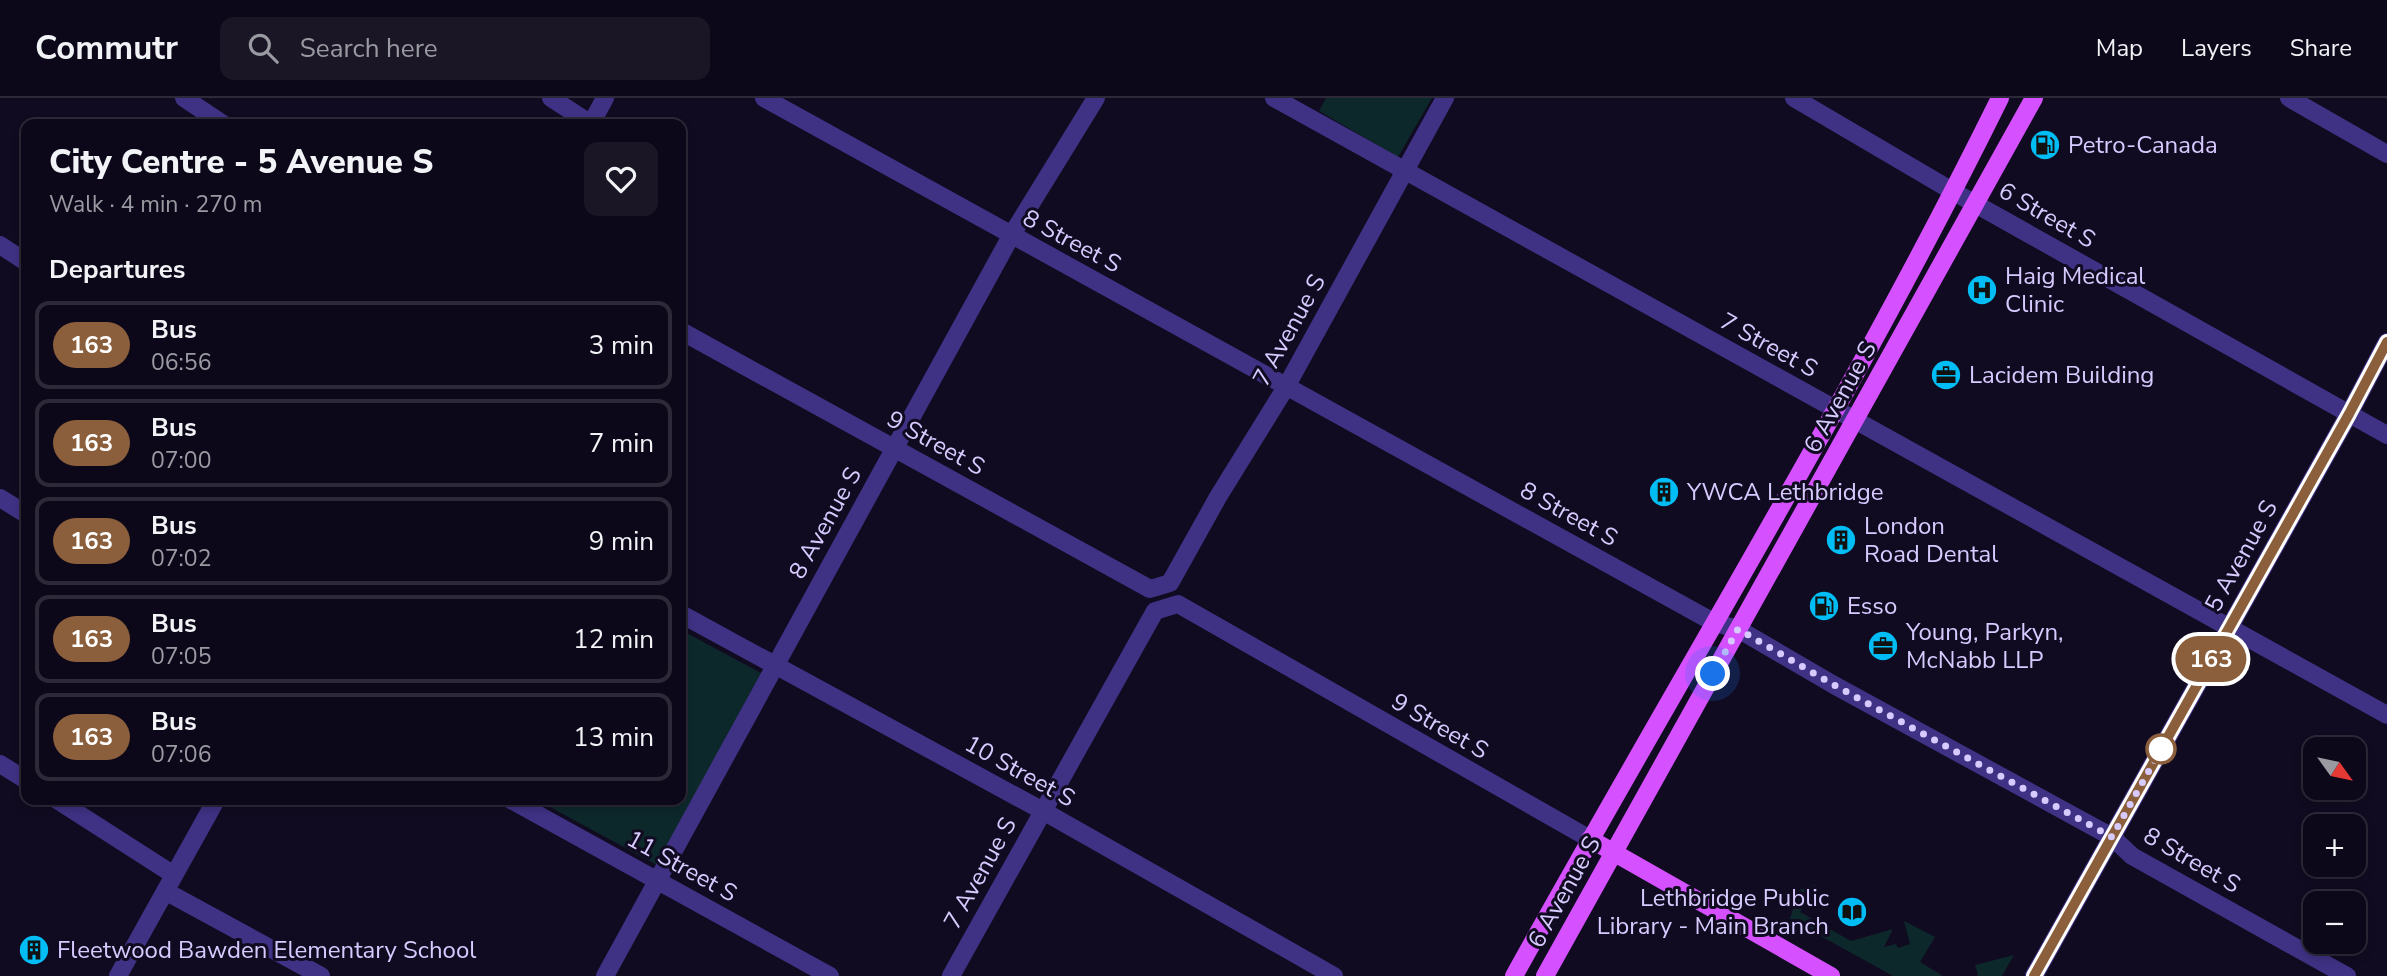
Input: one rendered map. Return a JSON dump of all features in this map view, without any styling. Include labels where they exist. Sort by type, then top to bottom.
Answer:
[{"type":"main road","name":"6 Avenue S","points":[[1514,976],[1835,411],[1954,192],[2000,98]]},
{"type":"main road","name":"6 Avenue S","points":[[1545,976],[2034,98]]},
{"type":"main road","points":[[1590,839],[1831,976]]},
{"type":"street","points":[[184,98],[216,119]]},
{"type":"street","points":[[551,98],[583,119]]},
{"type":"street","points":[[594,119],[605,98]]},
{"type":"street","name":"8 Street S","points":[[764,98],[1715,624],[1738,629],[1834,685],[2112,837],[2132,856],[2347,976]]},
{"type":"street","name":"8 Avenue S","points":[[604,976],[1011,236],[1096,98]]},
{"type":"street","name":"7 Street S","points":[[1274,98],[2387,715]]},
{"type":"street","name":"7 Avenue S","points":[[1170,583],[1218,497],[1286,387],[1445,98]]},
{"type":"street","name":"6 Street S","points":[[1794,98],[1954,192],[2387,435]]},
{"type":"street","points":[[2289,98],[2387,154]]},
{"type":"street","points":[[0,245],[21,259]]},
{"type":"street","name":"9 Street S","points":[[686,334],[1150,589],[1170,583]]},
{"type":"street","name":"5 Avenue S","points":[[2034,976],[2387,342]]},
{"type":"street","points":[[0,498],[21,511]]},
{"type":"street","name":"9 Street S","points":[[1154,611],[1178,604],[1590,839]]},
{"type":"street","name":"7 Avenue S","points":[[951,976],[1154,611]]},
{"type":"street","name":"10 Street S","points":[[686,617],[1043,811],[1334,976]]},
{"type":"street","points":[[0,764],[21,777]]},
{"type":"street","points":[[65,805],[174,874]]},
{"type":"street","points":[[118,976],[213,805]]},
{"type":"street","name":"11 Street S","points":[[520,805],[830,976]]},
{"type":"street","points":[[165,891],[321,976]]},
{"type":"green space","points":[[1326,98],[1432,98],[1398,157],[1319,111]]},
{"type":"green space","points":[[686,633],[761,673],[657,865],[546,805],[686,805]]},
{"type":"green space","points":[[1816,885],[1800,912],[1851,941],[1893,929],[1884,947],[1896,944],[1898,948],[1910,944],[1904,921],[1935,937],[1920,962],[1943,976],[1893,976],[1790,919],[1799,890]]},
{"type":"green space","points":[[2014,955],[2002,976],[1976,976],[1975,965]]},
{"type":"bus line","name":"163","points":[[2034,976],[2387,342]]},
{"type":"place","name":"Petro-Canada","points":[[2045,145]]},
{"type":"place","name":"Haig Medical Clinic","points":[[1982,290]]},
{"type":"place","name":"Lacidem Building","points":[[1946,375]]},
{"type":"place","name":"YWCA Lethbridge","points":[[1664,492]]},
{"type":"place","name":"London Road Dental","points":[[1841,540]]},
{"type":"place","name":"Esso","points":[[1824,606]]},
{"type":"place","name":"Young, Parkyn, McNabb LLP","points":[[1883,646]]},
{"type":"place","name":"Lethbridge Public Library - Main Branch","points":[[1852,912]]},
{"type":"place","name":"Fleetwood Bawden Elementary School","points":[[34,950]]},
{"type":"route","points":[[1713,674],[1738,629],[1834,685],[2112,837],[2164,744],[2161,749]]}]
